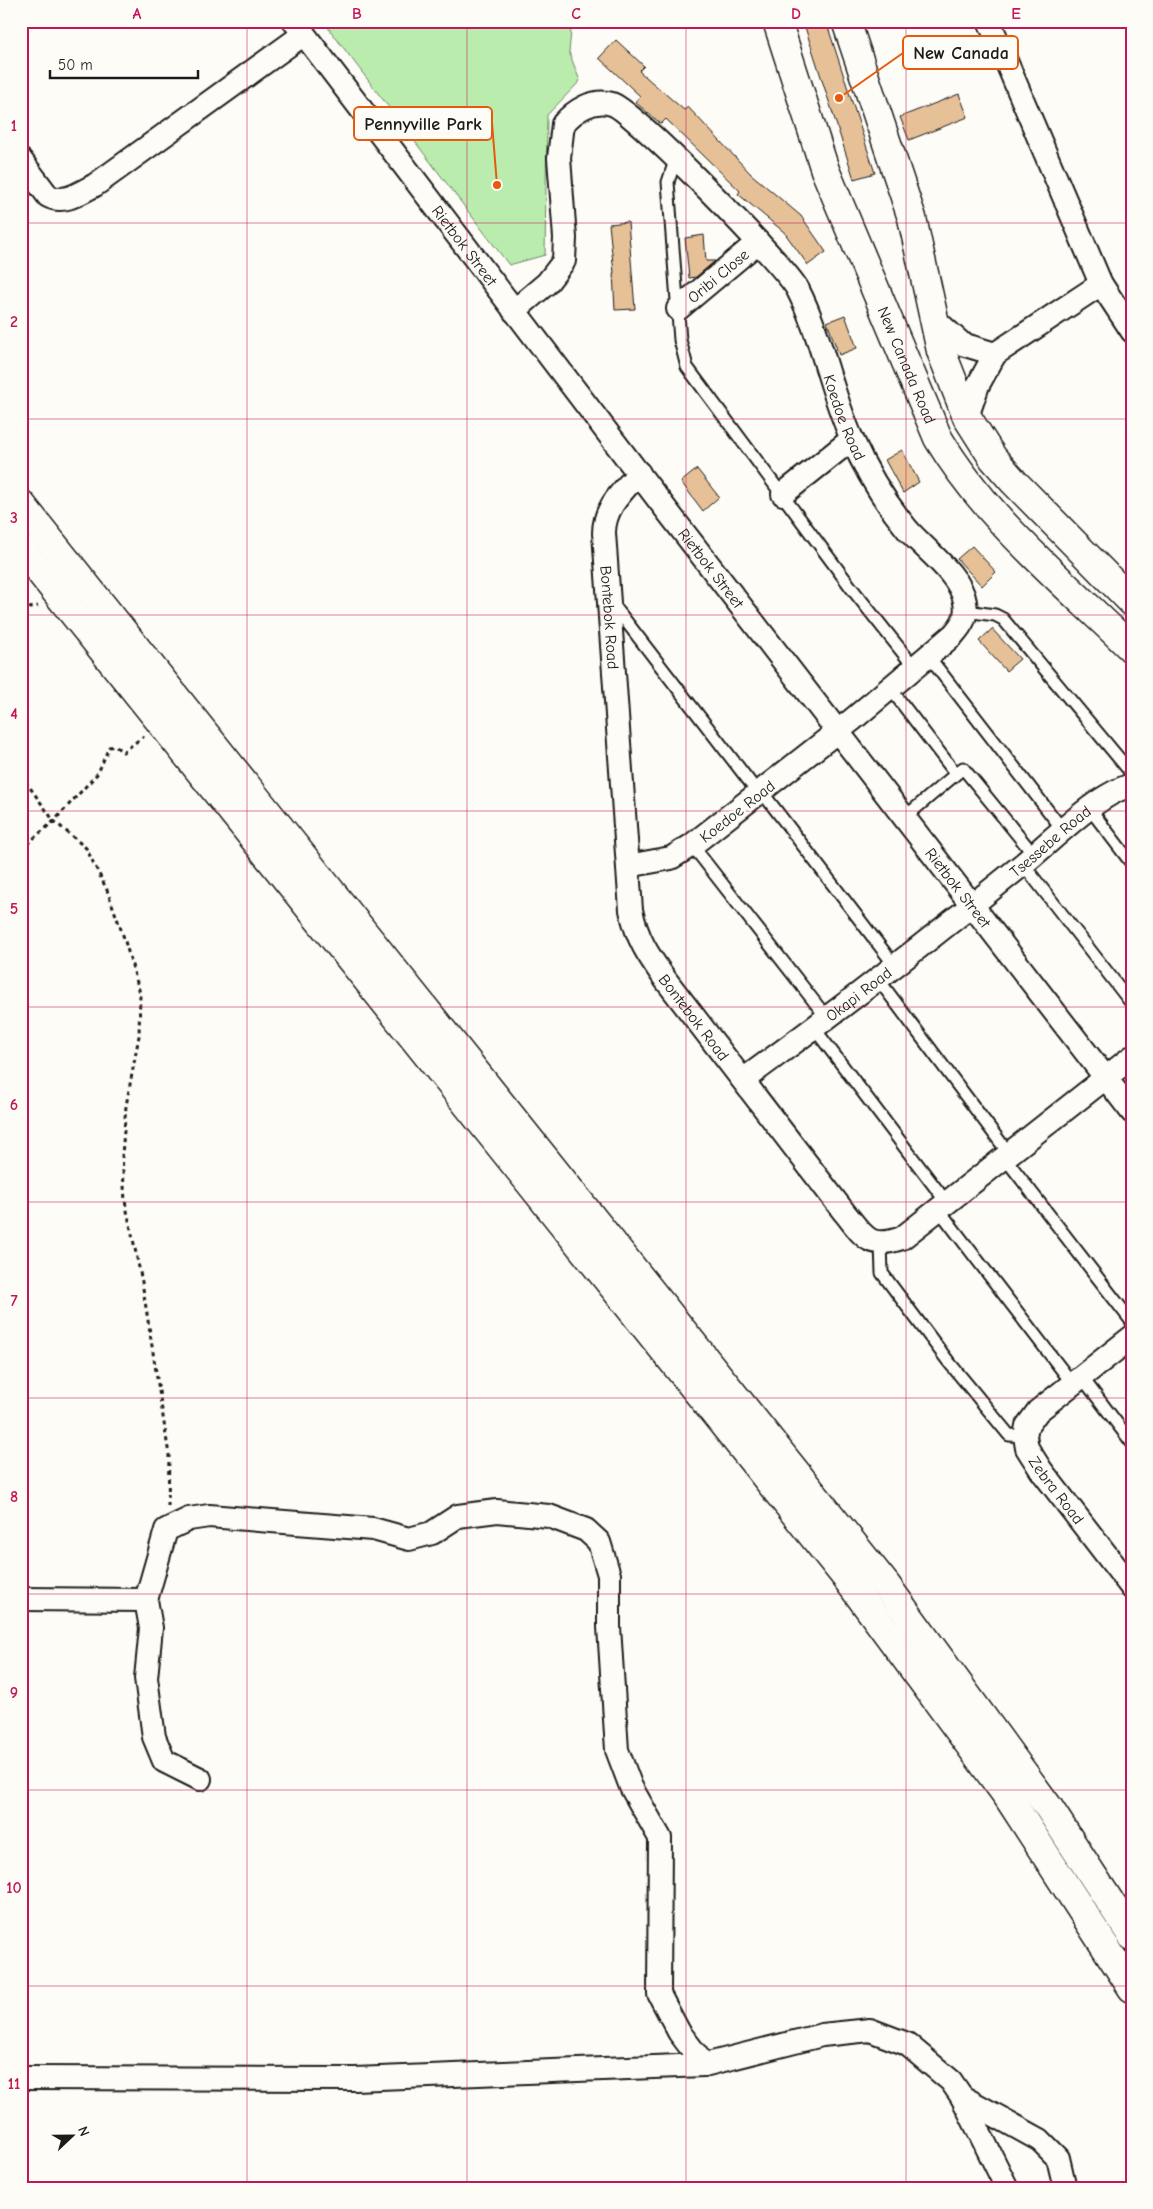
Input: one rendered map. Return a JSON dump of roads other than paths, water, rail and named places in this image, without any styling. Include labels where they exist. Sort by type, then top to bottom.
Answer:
[{"type":"main road","name":"New Canada Road","points":[[777,21],[825,170],[938,438],[952,463],[989,508],[1030,551],[1130,627]]},
{"type":"main road","name":"New Canada Road","points":[[846,21],[909,210],[941,351],[968,417],[993,458],[1130,627]]},
{"type":"main road","points":[[21,504],[886,1585],[1049,1808],[1132,1936]]},
{"type":"main road","points":[[21,548],[845,1576],[1008,1797],[1132,1988]]},
{"type":"street","points":[[989,21],[1101,284],[1130,325]]},
{"type":"street","points":[[21,160],[48,196],[54,200],[73,197],[95,184],[299,28]]},
{"type":"street","name":"Rietbok Street","points":[[299,28],[514,311],[1132,1112]]},
{"type":"street","name":"Koedoe Road","points":[[514,311],[547,283],[564,261],[566,238],[559,141],[561,130],[567,120],[585,106],[596,103],[614,104],[676,158],[781,266],[798,289],[852,439],[878,488],[894,512],[921,545],[955,580],[965,601],[966,611],[961,626],[922,662],[838,732],[692,845],[671,858],[628,866]]},
{"type":"street","name":"Oribi Close","points":[[678,309],[758,242]]},
{"type":"street","points":[[968,417],[978,385],[995,354],[1101,284]]},
{"type":"street","points":[[934,319],[962,344],[995,354]]},
{"type":"street","points":[[783,494],[852,439]]},
{"type":"street","name":"Bontebok Road","points":[[639,473],[610,508],[605,518],[604,544],[631,910],[640,942],[665,979],[844,1212],[866,1237],[881,1244]]},
{"type":"street","name":"Tsessebe Road","points":[[971,905],[1090,809],[1114,792],[1132,785]]},
{"type":"street","name":"Okapi Road","points":[[743,1080],[886,973],[971,905]]},
{"type":"street","points":[[881,1244],[902,1238],[1132,1057]]},
{"type":"street","name":"Zebra Road","points":[[1132,1336],[1031,1419],[1025,1436],[1027,1448],[1041,1470],[1132,1588]]},
{"type":"street","points":[[200,1779],[164,1760],[154,1737],[146,1678],[151,1628],[146,1600],[157,1556],[166,1530],[189,1519],[209,1516],[373,1529],[408,1539],[432,1533],[458,1516],[497,1511],[549,1516],[586,1530],[599,1542],[609,1574],[609,1627],[617,1750],[631,1787],[660,1838],[659,1994],[679,2032],[704,2064]]},
{"type":"street","points":[[21,1599],[146,1600]]},
{"type":"street","points":[[21,1610],[46,1599]]},
{"type":"street","points":[[21,2078],[355,2079],[704,2064],[822,2035],[870,2030],[907,2044],[951,2081],[962,2097],[1007,2188]]},
{"type":"street","points":[[962,2097],[1040,2140],[1058,2158],[1065,2188]]},
{"type":"lane","points":[[788,21],[833,155]]},
{"type":"lane","name":"New Canada Road","points":[[840,21],[905,221],[928,329],[952,407],[969,440],[1014,499],[1132,615]]},
{"type":"lane","points":[[676,158],[668,182],[682,353],[687,366],[711,401],[783,494],[853,590],[922,662],[1063,830]]},
{"type":"lane","name":"New Canada Road","points":[[839,173],[926,395],[947,436],[972,466]]},
{"type":"lane","points":[[982,480],[998,500]]},
{"type":"lane","points":[[608,598],[760,793],[886,973],[1008,1156],[1132,1322]]},
{"type":"lane","points":[[966,611],[995,615],[1003,619],[1132,774]]},
{"type":"lane","points":[[890,688],[956,774]]},
{"type":"lane","points":[[904,818],[963,768],[1132,1004]]},
{"type":"lane","points":[[1090,809],[1132,864]]},
{"type":"lane","points":[[692,845],[820,1023],[943,1206],[1077,1380],[1132,1443]]},
{"type":"lane","points":[[881,1244],[882,1273],[948,1361],[1009,1435],[1025,1436]]},
{"type":"place","name":"New Canada","points":[[839,98]]},
{"type":"place","name":"Pennyville Park","points":[[497,185]]}]
